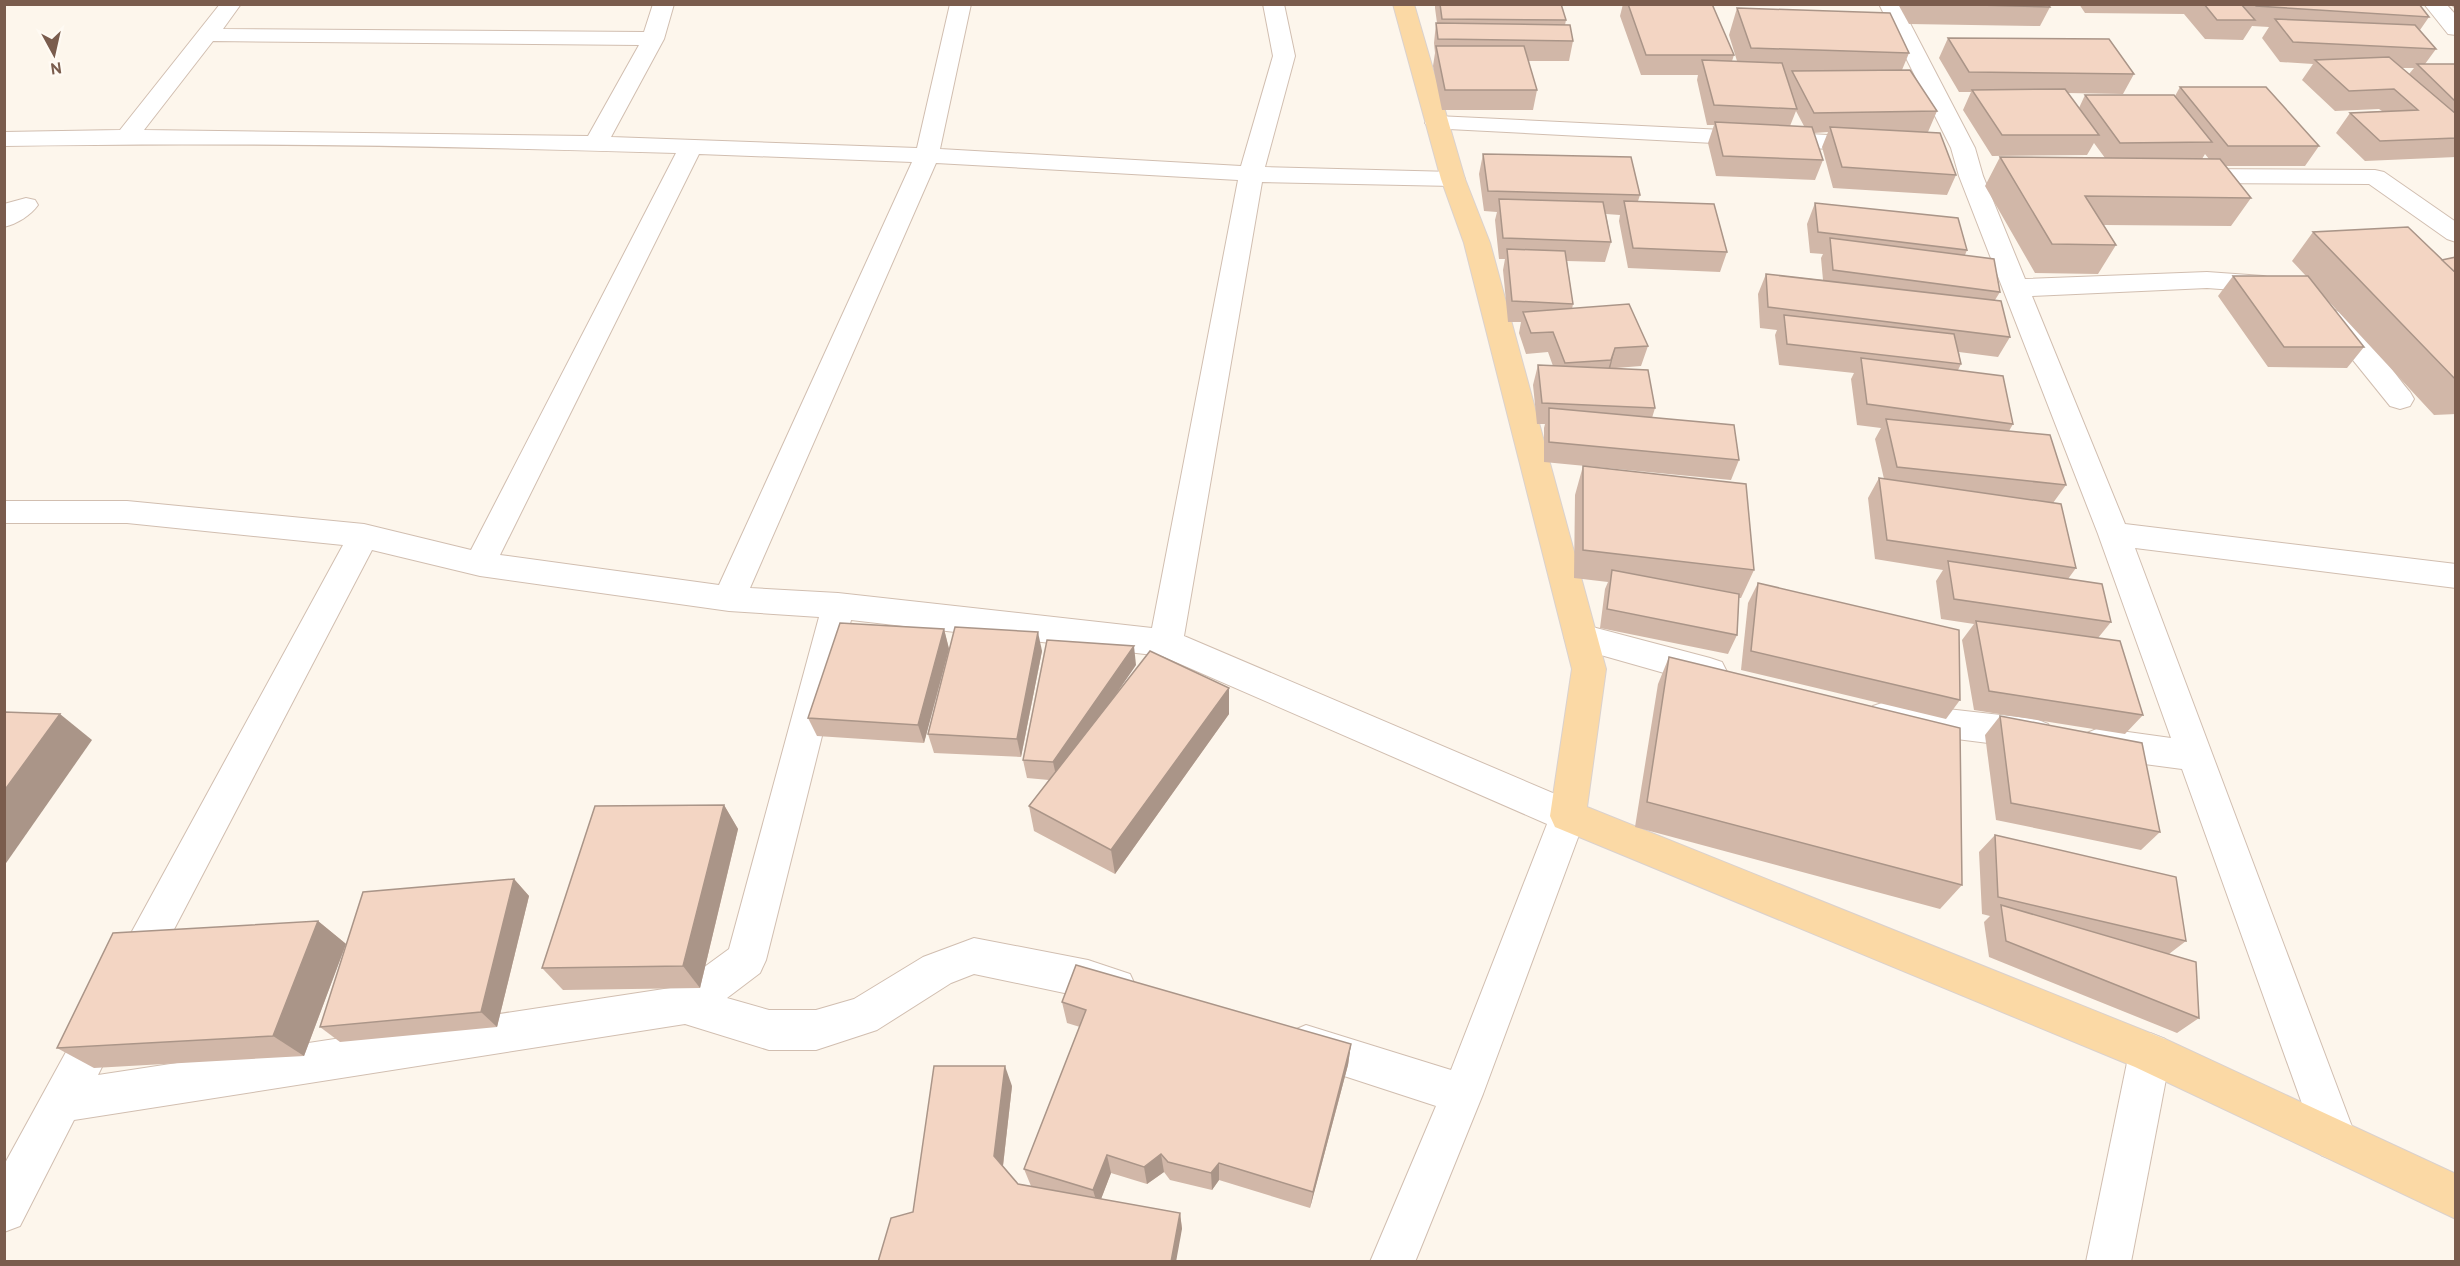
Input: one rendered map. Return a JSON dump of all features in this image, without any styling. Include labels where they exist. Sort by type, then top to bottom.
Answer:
[{"type":"main road","points":[[1403,4],[1453,179],[1477,243],[1589,669],[1568,816],[2150,1053],[2456,1197]]},
{"type":"street","points":[[128,137],[231,4]]},
{"type":"street","points":[[595,144],[653,39],[664,4]]},
{"type":"street","points":[[729,599],[927,156],[961,4]]},
{"type":"street","points":[[1166,643],[1251,174],[1284,56],[1273,4]]},
{"type":"street","points":[[1889,4],[1967,162],[2114,534],[2336,1140]]},
{"type":"street","points":[[2434,4],[2456,29]]},
{"type":"street","points":[[207,35],[653,39]]},
{"type":"street","points":[[1437,123],[1891,145]]},
{"type":"street","points":[[4,139],[128,137],[595,144],[927,156],[1251,174],[1453,179]]},
{"type":"street","points":[[480,564],[691,147]]},
{"type":"street","points":[[2173,176],[2375,177],[2456,234]]},
{"type":"street","points":[[4,221],[15,209]]},
{"type":"street","points":[[2015,288],[2206,280],[2264,284],[2304,299],[2325,311],[2352,339],[2400,399]]},
{"type":"street","points":[[4,512],[127,512],[364,536],[480,564],[729,599],[838,606],[1166,643],[1568,816],[1462,1094],[1392,1262]]},
{"type":"street","points":[[2114,534],[2456,576]]},
{"type":"street","points":[[4,1210],[364,536]]},
{"type":"street","points":[[685,1005],[746,960],[838,606]]},
{"type":"street","points":[[1581,637],[1739,680]]},
{"type":"street","points":[[1852,711],[2195,756]]},
{"type":"street","points":[[63,1101],[685,1005],[769,1030],[816,1030],[863,1016],[937,970],[974,956],[1088,979],[1145,995]]},
{"type":"street","points":[[1270,1034],[1462,1094]]},
{"type":"street","points":[[2108,1262],[2150,1053]]},
{"type":"building","points":[[1440,4],[1561,4],[1566,20],[1442,19]]},
{"type":"building","points":[[1628,4],[1712,4],[1734,55],[1646,55]]},
{"type":"building","points":[[1939,4],[2048,4],[2050,7]]},
{"type":"building","points":[[2204,4],[2241,4],[2255,20],[2217,20]]},
{"type":"building","points":[[2255,4],[2419,4],[2429,17],[2256,6]]},
{"type":"building","points":[[1737,8],[1890,13],[1909,53],[1751,48]]},
{"type":"building","points":[[2275,19],[2415,25],[2436,49],[2293,42]]},
{"type":"building","points":[[1436,23],[1570,25],[1573,41],[1438,39]]},
{"type":"building","points":[[1948,38],[2109,39],[2134,74],[1969,72]]},
{"type":"building","points":[[1436,46],[1524,46],[1537,90],[1445,90]]},
{"type":"building","points":[[2389,57],[2456,114],[2456,138],[2380,141],[2350,113],[2418,110],[2394,89],[2349,91],[2315,60]]},
{"type":"building","points":[[1702,60],[1782,63],[1797,109],[1714,105]]},
{"type":"building","points":[[2417,64],[2456,64],[2456,102]]},
{"type":"building","points":[[1910,70],[1937,111],[1814,113],[1792,71]]},
{"type":"building","points":[[2180,87],[2266,87],[2319,146],[2228,146]]},
{"type":"building","points":[[2065,89],[2099,135],[2002,135],[1972,90]]},
{"type":"building","points":[[2085,95],[2174,95],[2212,142],[2120,143]]},
{"type":"building","points":[[1715,122],[1812,127],[1823,160],[1723,156]]},
{"type":"building","points":[[1830,127],[1940,133],[1956,175],[1842,167]]},
{"type":"building","points":[[1483,154],[1631,157],[1640,195],[1488,191]]},
{"type":"building","points":[[2000,157],[2220,159],[2251,198],[2085,196],[2116,245],[2052,244]]},
{"type":"building","points":[[1499,199],[1603,202],[1611,242],[1503,238]]},
{"type":"building","points":[[1624,201],[1714,204],[1727,252],[1633,248]]},
{"type":"building","points":[[1815,203],[1958,218],[1967,250],[1818,232]]},
{"type":"building","points":[[2408,227],[2456,273],[2456,380],[2313,232]]},
{"type":"building","points":[[1830,238],[1994,259],[2000,292],[1833,270]]},
{"type":"building","points":[[1507,249],[1565,251],[1573,304],[1512,301]]},
{"type":"building","points":[[2456,257],[2456,273],[2442,260]]},
{"type":"building","points":[[1766,274],[2001,301],[2010,337],[1768,307]]},
{"type":"building","points":[[2233,276],[2308,276],[2364,347],[2284,347]]},
{"type":"building","points":[[1629,304],[1648,346],[1615,348],[1611,360],[1565,363],[1553,332],[1531,333],[1523,312]]},
{"type":"building","points":[[1784,315],[1954,334],[1961,364],[1787,344]]},
{"type":"building","points":[[1861,358],[2003,376],[2013,424],[1867,404]]},
{"type":"building","points":[[1538,365],[1648,370],[1655,408],[1542,403]]},
{"type":"building","points":[[1549,408],[1734,425],[1739,460],[1549,442]]},
{"type":"building","points":[[1886,419],[2050,435],[2066,485],[1897,467]]},
{"type":"building","points":[[1583,466],[1746,484],[1754,570],[1583,550]]},
{"type":"building","points":[[1879,478],[2061,504],[2076,568],[1887,540]]},
{"type":"building","points":[[1948,561],[2102,584],[2111,622],[1954,599]]},
{"type":"building","points":[[1612,570],[1739,594],[1737,635],[1607,609]]},
{"type":"building","points":[[1758,583],[1959,630],[1960,700],[1751,651]]},
{"type":"building","points":[[1976,621],[2120,641],[2143,715],[1989,691]]},
{"type":"building","points":[[840,623],[944,629],[918,725],[808,718]]},
{"type":"building","points":[[955,627],[1038,632],[1017,739],[928,734]]},
{"type":"building","points":[[1047,640],[1134,646],[1053,762],[1023,760]]},
{"type":"building","points":[[1150,651],[1229,688],[1111,850],[1029,806]]},
{"type":"building","points":[[1669,657],[1960,728],[1962,885],[1647,802]]},
{"type":"building","points":[[4,712],[60,714],[4,791]]},
{"type":"building","points":[[2000,716],[2142,743],[2160,832],[2011,803]]},
{"type":"building","points":[[724,805],[683,966],[542,968],[595,806]]},
{"type":"building","points":[[1995,835],[2176,877],[2186,941],[1998,897]]},
{"type":"building","points":[[514,879],[481,1012],[320,1027],[363,892]]},
{"type":"building","points":[[2001,905],[2196,962],[2199,1018],[2006,941]]},
{"type":"building","points":[[318,921],[273,1036],[57,1048],[113,933]]},
{"type":"building","points":[[1076,965],[1351,1044],[1313,1192],[1219,1163],[1211,1173],[1168,1162],[1161,1154],[1144,1167],[1107,1155],[1093,1190],[1024,1169],[1086,1010],[1062,1002]]},
{"type":"building","points":[[934,1066],[1005,1066],[994,1156],[1018,1184],[1180,1213],[1171,1262],[878,1262],[891,1218],[913,1212]]}]
